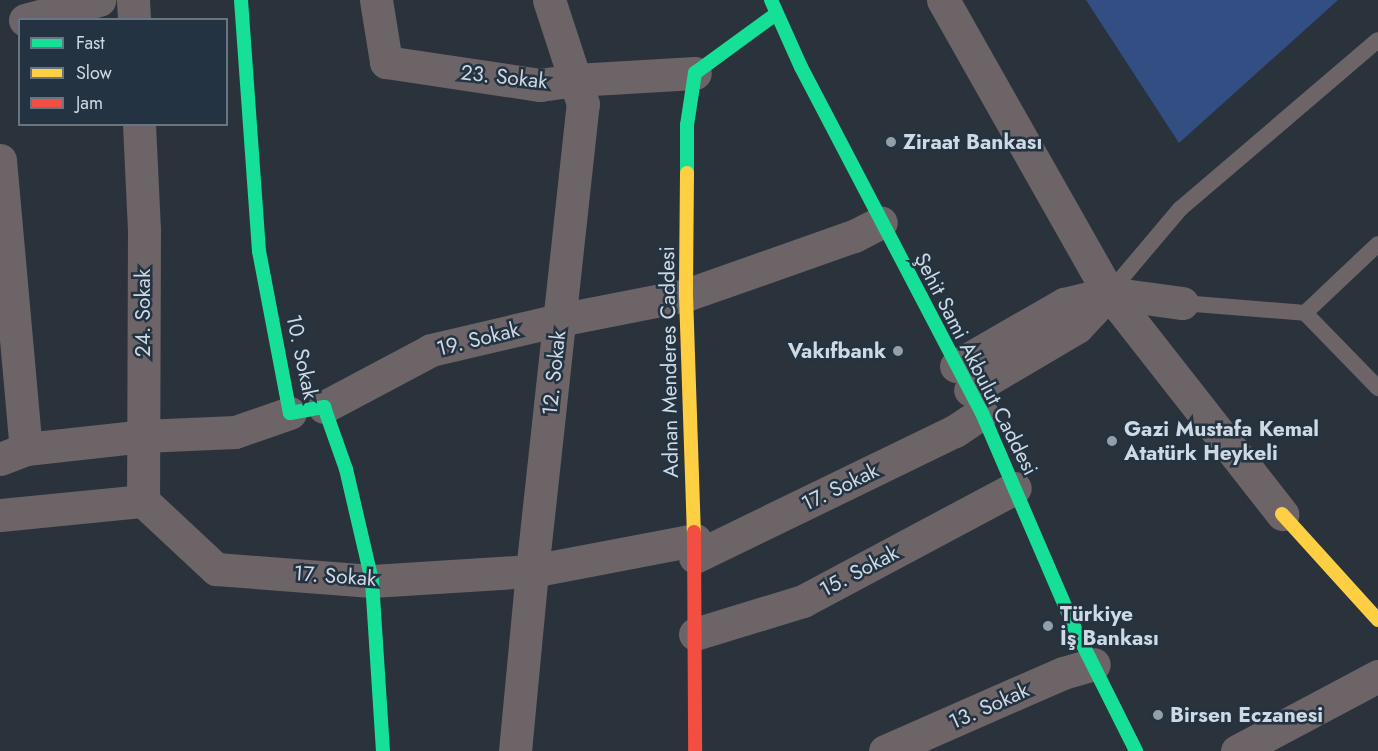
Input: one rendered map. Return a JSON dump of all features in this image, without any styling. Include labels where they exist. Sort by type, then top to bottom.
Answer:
[{"type":"street","points":[[32,18],[99,0]]},
{"type":"street","points":[[133,0],[134,18]]},
{"type":"street","name":"10. Sokak","points":[[241,0],[259,251],[290,413],[324,407],[346,469],[372,581],[383,751]]},
{"type":"street","name":"23. Sokak","points":[[376,0],[386,62],[540,85],[575,80],[695,73]]},
{"type":"street","name":"12. Sokak","points":[[515,751],[531,571],[583,104],[549,0]]},
{"type":"street","name":"Şehit Sami Akbulut Caddesi","points":[[771,0],[881,222],[969,390],[1015,488],[1074,627],[1136,751]]},
{"type":"street","points":[[943,0],[1109,293],[1282,514],[1378,620]]},
{"type":"street","points":[[695,73],[776,14]]},
{"type":"street","points":[[0,26],[18,22]]},
{"type":"street","name":"Adnan Menderes Caddesi","points":[[694,751],[695,549],[686,295],[687,125],[695,73]]},
{"type":"street","name":"24. Sokak","points":[[139,126],[144,229],[143,501]]},
{"type":"street","points":[[0,160],[13,454],[143,436],[235,432],[290,413]]},
{"type":"street","name":"19. Sokak","points":[[324,407],[431,350],[559,320],[686,295],[854,236],[881,222]]},
{"type":"street","points":[[1109,293],[1182,303]]},
{"type":"street","name":"17. Sokak","points":[[143,501],[216,568],[372,581],[531,571],[695,549],[955,431],[969,390],[1077,327],[1109,293]]},
{"type":"street","name":"15. Sokak","points":[[695,634],[802,601],[1015,488]]},
{"type":"street","points":[[0,515],[143,501]]},
{"type":"street","name":"13. Sokak","points":[[885,751],[1063,673],[1094,664]]},
{"type":"street","points":[[1237,751],[1378,676]]},
{"type":"lane","points":[[1109,293],[1180,209],[1378,40]]},
{"type":"lane","points":[[1305,313],[1378,244]]},
{"type":"lane","points":[[1182,303],[1305,313],[1378,388]]},
{"type":"water","points":[[1086,0],[1338,0],[1179,143]]},
{"type":"traffic: fast","points":[[241,0],[259,251],[290,413],[324,407],[346,469],[372,581],[383,751]]},
{"type":"traffic: fast","points":[[771,0],[801,67],[982,413],[1074,627],[1136,751]]},
{"type":"traffic: fast","points":[[687,173],[687,125],[695,73],[776,14]]},
{"type":"traffic: slow","points":[[687,173],[686,295],[694,532]]},
{"type":"traffic: slow","points":[[1282,514],[1378,620]]},
{"type":"traffic: jam","points":[[694,532],[695,751]]},
{"type":"place","name":"Ziraat Bankası","points":[[891,142]]},
{"type":"place","name":"Vakıfbank","points":[[898,351]]},
{"type":"place","name":"Gazi Mustafa Kemal Atatürk Heykeli","points":[[1112,441]]},
{"type":"place","name":"Türkiye İş Bankası","points":[[1048,626]]},
{"type":"place","name":"Birsen Eczanesi","points":[[1158,715]]}]
